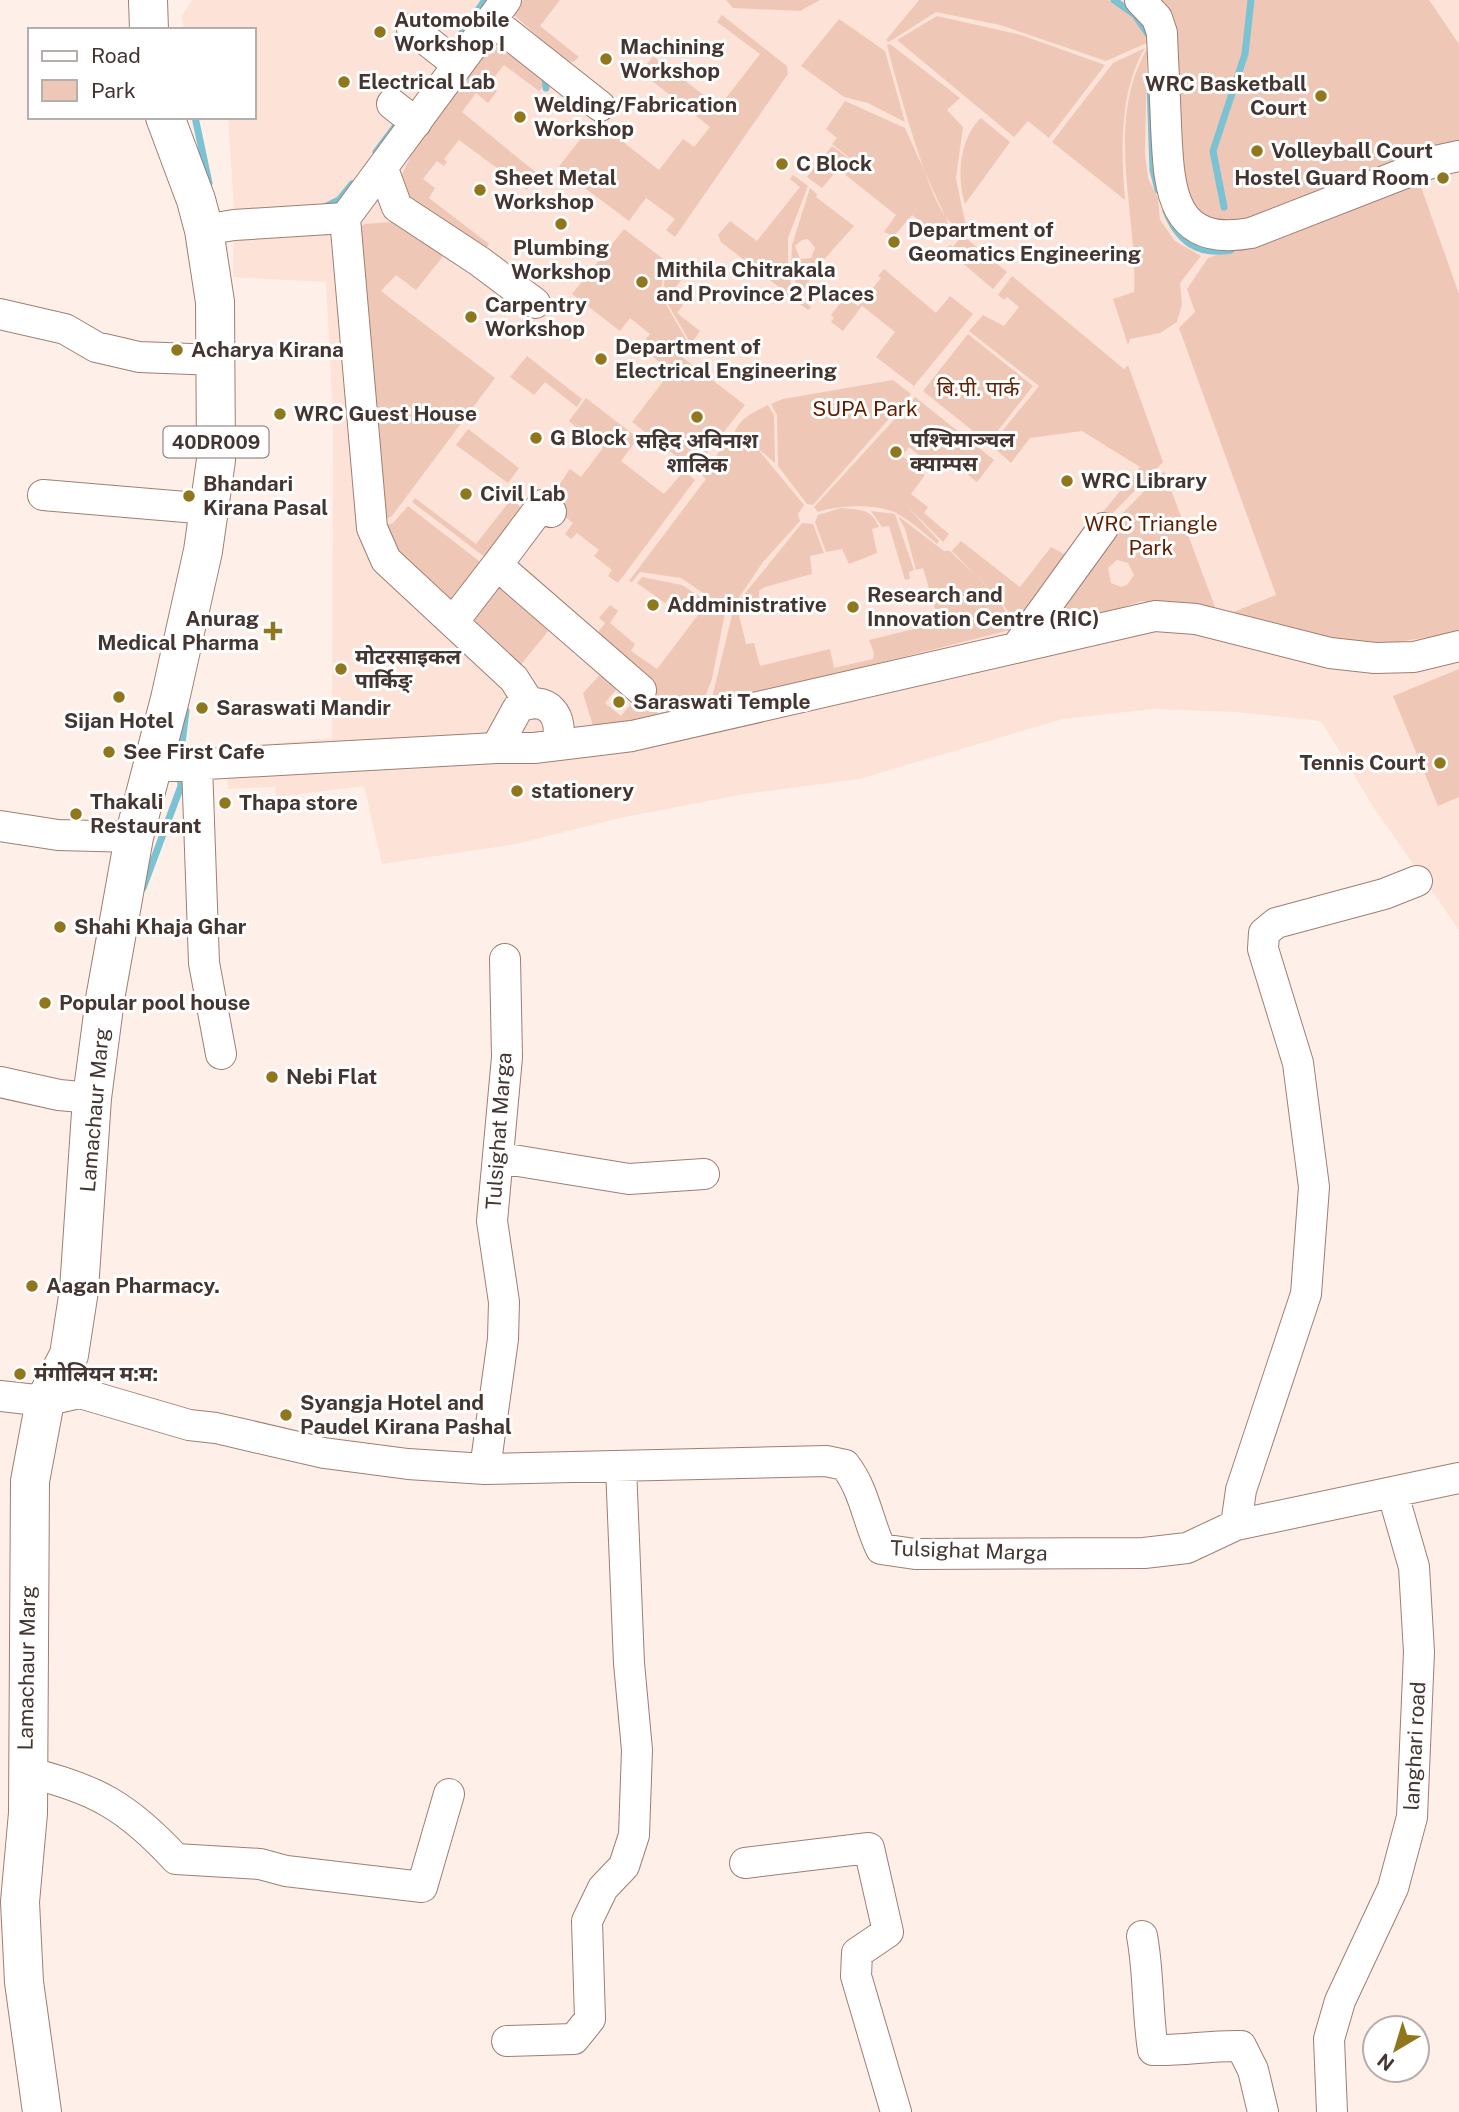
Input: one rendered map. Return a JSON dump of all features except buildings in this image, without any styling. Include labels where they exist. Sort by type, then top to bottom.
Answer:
[{"type":"main road","points":[[148,0],[149,28]]},
{"type":"main road","name":"Lamachaur Marg","points":[[42,2112],[24,1982],[11,1933],[20,1902],[28,1813],[26,1772],[30,1481],[45,1401],[69,1355],[79,1290],[92,1098],[134,837],[186,630],[216,460],[215,302],[204,230],[196,200],[166,119]]},
{"type":"street","points":[[1140,0],[1157,19],[1162,33],[1168,179],[1171,192],[1175,205],[1190,224],[1207,233],[1226,238],[1251,233],[1436,160],[1459,156]]},
{"type":"street","points":[[530,704],[514,679],[386,560],[372,528],[348,216],[499,10],[600,106]]},
{"type":"street","points":[[412,29],[458,65]]},
{"type":"street","points":[[391,104],[416,123]]},
{"type":"street","points":[[383,169],[397,207],[479,261],[535,303]]},
{"type":"street","points":[[204,230],[348,216],[397,207]]},
{"type":"street","points":[[0,314],[65,329],[96,347],[139,357],[217,360]]},
{"type":"street","points":[[43,495],[209,509]]},
{"type":"street","points":[[453,622],[542,505],[551,512]]},
{"type":"street","points":[[1016,648],[1103,528]]},
{"type":"street","points":[[496,565],[641,690]]},
{"type":"street","points":[[152,767],[556,745],[632,736],[1155,616],[1196,619],[1331,653],[1375,658],[1414,657],[1459,646]]},
{"type":"street","points":[[496,748],[516,711],[530,704],[547,705],[554,711],[561,732],[556,745]]},
{"type":"street","points":[[197,765],[204,964],[221,1054]]},
{"type":"street","points":[[0,827],[58,835],[134,837]]},
{"type":"street","points":[[1236,1525],[1241,1490],[1306,1294],[1314,1187],[1298,1063],[1263,949],[1264,933],[1276,923],[1384,894],[1417,881]]},
{"type":"street","name":"Tulsighat Marga","points":[[485,1469],[503,1339],[503,1291],[492,1221],[500,1158],[506,1057],[505,959]]},
{"type":"street","points":[[0,1082],[59,1095],[92,1098]]},
{"type":"street","points":[[500,1158],[629,1179],[704,1174]]},
{"type":"street","name":"Tulsighat Marga","points":[[0,1396],[45,1401],[80,1393],[189,1425],[216,1428],[324,1453],[408,1464],[485,1469],[826,1461],[845,1465],[858,1482],[866,1503],[870,1528],[881,1549],[915,1553],[1144,1553],[1187,1548],[1236,1525],[1459,1478]]},
{"type":"street","points":[[507,2040],[574,2039],[590,2019],[587,1921],[603,1888],[624,1867],[634,1835],[637,1750],[629,1663],[621,1467]]},
{"type":"street","name":"langhari road","points":[[1332,2112],[1329,2039],[1340,2001],[1392,1888],[1412,1817],[1419,1652],[1414,1567],[1393,1494]]},
{"type":"street","points":[[26,1772],[70,1783],[113,1804],[140,1821],[176,1859],[260,1864],[286,1871],[422,1888],[449,1794]]},
{"type":"street","points":[[745,1863],[869,1848],[888,1932],[857,1953],[856,1976],[896,2112]]},
{"type":"street","points":[[1142,1936],[1147,1961],[1146,2007],[1153,2050],[1207,2045],[1241,2046],[1253,2070],[1263,2112]]},
{"type":"shaded area","name":"पश्‍चिमाञ्‍चल क्याम्पस","points":[[192,0],[1459,0],[1459,930],[1374,808],[1321,721],[1235,712],[1153,709],[1063,719],[859,779],[744,794],[620,818],[516,844],[382,864],[364,786],[276,797],[275,787],[228,789],[225,748],[332,738],[333,416],[326,282],[233,277],[234,209],[228,119],[256,119],[256,28],[184,28],[182,16]]},
{"type":"green space","points":[[523,0],[560,0],[540,26],[579,57],[573,62],[564,60],[513,14]]},
{"type":"green space","points":[[726,0],[820,0],[800,11],[733,8]]},
{"type":"green space","points":[[919,0],[1108,0],[1133,17],[1149,42],[1106,61],[1000,25],[936,12],[889,42],[886,40]]},
{"type":"green space","points":[[1155,0],[1429,0],[1459,44],[1459,142],[1245,220],[1204,221],[1190,201],[1181,163]]},
{"type":"green space","points":[[722,15],[787,66],[788,74],[675,237],[666,230],[675,219],[646,198],[629,221],[558,168],[595,120],[659,170],[683,139],[694,147],[710,127],[641,72],[653,56],[719,107],[760,54],[717,22]]},
{"type":"green space","points":[[937,16],[1021,35],[1105,65],[1049,138],[1028,121],[1014,137],[897,40]]},
{"type":"green space","points":[[839,19],[885,51],[905,122],[868,103],[844,97],[801,66]]},
{"type":"green space","points":[[890,44],[960,98],[947,110],[963,127],[956,178],[967,232],[949,221],[932,190],[897,83],[887,45]]},
{"type":"green space","points":[[496,46],[545,79],[545,84],[539,91],[504,65],[489,84],[497,91],[488,103],[476,93],[462,112],[539,175],[527,190],[459,140],[444,159],[447,162],[444,166],[437,161],[423,179],[435,188],[429,198],[489,244],[482,253],[410,207],[400,179],[415,147],[489,49]]},
{"type":"green space","points":[[1145,48],[1130,83],[1126,102],[1123,142],[1125,200],[1052,142],[1113,63]]},
{"type":"green space","points":[[1147,49],[1145,154],[1148,178],[1158,198],[1160,220],[1175,241],[1201,256],[1180,283],[1182,304],[1177,322],[1160,333],[1130,339],[1128,345],[1113,299],[1134,292],[1125,138],[1127,107],[1134,77]]},
{"type":"green space","points":[[845,101],[905,128],[948,223],[935,233],[912,215],[894,236],[884,232],[896,215],[838,169],[822,188],[807,177],[832,146],[874,177],[832,144],[837,138],[826,129]]},
{"type":"green space","points":[[981,118],[1010,142],[965,204],[961,182],[964,146]]},
{"type":"green space","points":[[793,175],[808,186],[788,238],[788,268],[794,299],[721,242],[718,235],[730,221],[757,241],[800,187],[790,179]]},
{"type":"green space","points":[[1420,184],[1459,294],[1459,632],[1380,645],[1338,641],[1231,613],[1276,595],[1179,328],[1195,312],[1187,289],[1208,258]]},
{"type":"green space","points":[[810,188],[817,194],[816,197],[854,226],[819,265],[799,297],[811,307],[808,310],[797,302],[798,289],[791,267],[792,245]],"holes":[[[808,239],[815,248],[811,258],[800,259],[795,246]]]},
{"type":"green space","points":[[364,224],[405,224],[445,254],[416,290],[396,275],[381,291],[495,378],[392,516],[385,520],[358,230]]},
{"type":"green space","points":[[624,229],[666,261],[660,294],[690,346],[682,357],[745,405],[694,470],[632,422],[671,371],[640,347],[650,334],[630,318],[620,331],[572,294]]},
{"type":"green space","points":[[962,235],[1007,272],[993,289],[946,249],[950,245],[953,247]]},
{"type":"green space","points":[[668,263],[683,278],[670,294],[683,305],[677,313],[700,331],[691,344],[662,294]]},
{"type":"green space","points":[[884,269],[936,313],[950,296],[973,314],[914,386],[876,357],[895,332],[862,306],[843,331],[831,322],[834,318],[831,315],[845,297],[858,306],[881,278],[878,276]]},
{"type":"green space","points":[[1012,276],[1124,369],[1128,365],[1163,462],[1108,518],[1102,513],[1140,467],[1082,431],[1030,438],[1011,463],[991,445],[1039,386],[969,331],[983,315],[1004,326],[1019,307],[1007,297],[1004,300],[998,295]]},
{"type":"green space","name":"बि.पी. पार्क","points":[[968,334],[1033,386],[988,443],[923,391]]},
{"type":"green space","points":[[527,356],[582,399],[577,407],[545,382],[534,395],[510,377]]},
{"type":"green space","name":"SUPA Park","points":[[893,380],[911,394],[813,505],[807,504],[778,466],[777,415],[771,404],[783,399]]},
{"type":"green space","points":[[915,397],[994,460],[977,482],[942,455],[932,467],[909,447],[902,456],[925,475],[911,494],[928,507],[924,513],[949,534],[943,542],[906,505],[939,541],[937,544],[890,510],[858,506],[818,512],[814,507]]},
{"type":"green space","points":[[586,398],[638,438],[621,461],[664,494],[684,471],[695,480],[618,583],[608,576],[612,570],[594,556],[599,550],[577,533],[571,539],[565,534],[573,523],[553,507],[552,495],[570,469],[581,477],[603,448],[569,421]]},
{"type":"green space","points":[[768,405],[774,415],[775,463],[756,447],[804,505],[798,514],[800,521],[763,562],[730,611],[681,578],[640,572],[632,582],[629,581],[706,479],[702,475],[730,437],[733,438],[738,426],[746,417]]},
{"type":"green space","points":[[468,429],[519,468],[508,483],[456,445]]},
{"type":"green space","name":"WRC Triangle Park","points":[[1164,471],[1218,615],[1142,601],[1063,626],[1049,626],[1107,529]],"holes":[[[1117,560],[1128,563],[1134,575],[1127,585],[1121,587],[1111,583],[1108,568]]]},
{"type":"green space","points":[[520,488],[522,490],[517,503],[522,510],[490,561],[412,502],[415,498],[476,544]]},
{"type":"green space","points":[[408,506],[483,564],[450,604],[386,539],[383,526],[393,523]]},
{"type":"green space","points":[[841,508],[864,511],[876,521],[879,527],[872,529],[877,553],[849,564],[842,549],[826,552],[815,522],[818,515]]},
{"type":"green space","points":[[871,511],[895,514],[914,570],[909,572],[910,579],[905,580],[889,526],[882,527]]},
{"type":"green space","points":[[898,516],[944,551],[950,551],[988,587],[1003,608],[1010,630],[710,706],[734,607],[802,523],[813,524],[824,553],[810,556],[812,574],[765,587],[759,591],[759,609],[739,615],[746,644],[754,643],[760,666],[830,649],[834,668],[873,659],[874,653],[869,640],[939,623],[923,568],[916,570],[905,529]]},
{"type":"green space","points":[[961,541],[1020,587],[1051,547],[1064,554],[1016,623],[1001,601],[952,551]]},
{"type":"green space","points":[[642,577],[682,585],[725,613],[712,679],[701,707],[662,716],[659,706],[644,685],[596,635],[605,623],[599,618],[610,605],[618,611],[610,623],[635,644],[631,651],[657,669],[698,615],[672,595],[665,603],[637,583]]},
{"type":"green space","points":[[500,584],[554,624],[519,667],[471,622]]},
{"type":"green space","points":[[609,665],[625,679],[605,703],[621,716],[640,693],[656,708],[659,719],[593,726],[583,693]]},
{"type":"green space","name":"Tennis Court","points":[[1459,669],[1459,797],[1438,806],[1393,696]]},
{"type":"waterway","points":[[450,50],[485,0]]},
{"type":"waterway","points":[[1114,0],[1135,15],[1148,34]]},
{"type":"waterway","points":[[1224,207],[1213,151],[1245,54],[1251,0]]},
{"type":"waterway","points":[[545,75],[546,88]]},
{"type":"waterway","points":[[1150,84],[1153,170],[1158,190]]},
{"type":"waterway","points":[[195,119],[209,183]]},
{"type":"waterway","points":[[376,152],[394,128]]},
{"type":"waterway","points":[[325,207],[339,200],[352,184]]},
{"type":"waterway","points":[[1166,211],[1176,231],[1190,244],[1208,251],[1231,250]]},
{"type":"waterway","points":[[180,759],[186,711]]},
{"type":"waterway","points":[[143,888],[181,786],[180,774]]},
{"type":"place","name":"Automobile Workshop I","points":[[380,32]]},
{"type":"place","name":"Machining Workshop","points":[[606,59]]},
{"type":"place","name":"Electrical Lab","points":[[344,82]]},
{"type":"place","name":"WRC Basketball Court","points":[[1321,96]]},
{"type":"place","name":"Welding/Fabrication Workshop","points":[[520,117]]},
{"type":"place","name":"Volleyball Court","points":[[1257,151]]},
{"type":"place","name":"C Block","points":[[782,164]]},
{"type":"place","name":"Hostel Guard Room","points":[[1443,178]]},
{"type":"place","name":"Sheet Metal Workshop","points":[[480,190]]},
{"type":"place","name":"Plumbing Workshop","points":[[561,224]]},
{"type":"place","name":"Department of Geomatics Engineering","points":[[894,242]]},
{"type":"place","name":"Mithila Chitrakala and Province 2 Places","points":[[642,282]]},
{"type":"place","name":"Carpentry Workshop","points":[[471,317]]},
{"type":"place","name":"Acharya Kirana","points":[[177,350]]},
{"type":"place","name":"Department of Electrical Engineering","points":[[601,359]]},
{"type":"place","name":"WRC Guest House","points":[[280,414]]},
{"type":"place","name":"सहिद अविनाश शालिक","points":[[697,417]]},
{"type":"place","name":"G Block","points":[[536,438]]},
{"type":"place","name":"पश्‍चिमाञ्‍चल क्याम्पस","points":[[896,452]]},
{"type":"place","name":"WRC Library","points":[[1067,481]]},
{"type":"place","name":"Civil Lab","points":[[466,494]]},
{"type":"place","name":"Bhandari Kirana Pasal","points":[[189,496]]},
{"type":"place","name":"Addministrative","points":[[653,605]]},
{"type":"place","name":"Research and Innovation Centre (RIC)","points":[[853,607]]},
{"type":"place","name":"Anurag Medical Pharma","points":[[273,631]]},
{"type":"place","name":"मोटरसाइकल पार्किङ्","points":[[341,669]]},
{"type":"place","name":"Sijan Hotel","points":[[119,697]]},
{"type":"place","name":"Saraswati Temple","points":[[619,702]]},
{"type":"place","name":"Saraswati Mandir","points":[[202,708]]},
{"type":"place","name":"See First Cafe","points":[[109,752]]},
{"type":"place","name":"Tennis Court","points":[[1440,763]]},
{"type":"place","name":"stationery","points":[[517,791]]},
{"type":"place","name":"Thapa store","points":[[225,803]]},
{"type":"place","name":"Thakali Restaurant","points":[[76,814]]},
{"type":"place","name":"Shahi Khaja Ghar","points":[[60,927]]},
{"type":"place","name":"Popular pool house","points":[[45,1003]]},
{"type":"place","name":"Nebi Flat","points":[[272,1077]]},
{"type":"place","name":"Aagan Pharmacy.","points":[[32,1286]]},
{"type":"place","name":"मंगोलियन म:म:","points":[[20,1374]]},
{"type":"place","name":"Syangja Hotel and Paudel Kirana Pashal","points":[[286,1415]]}]
